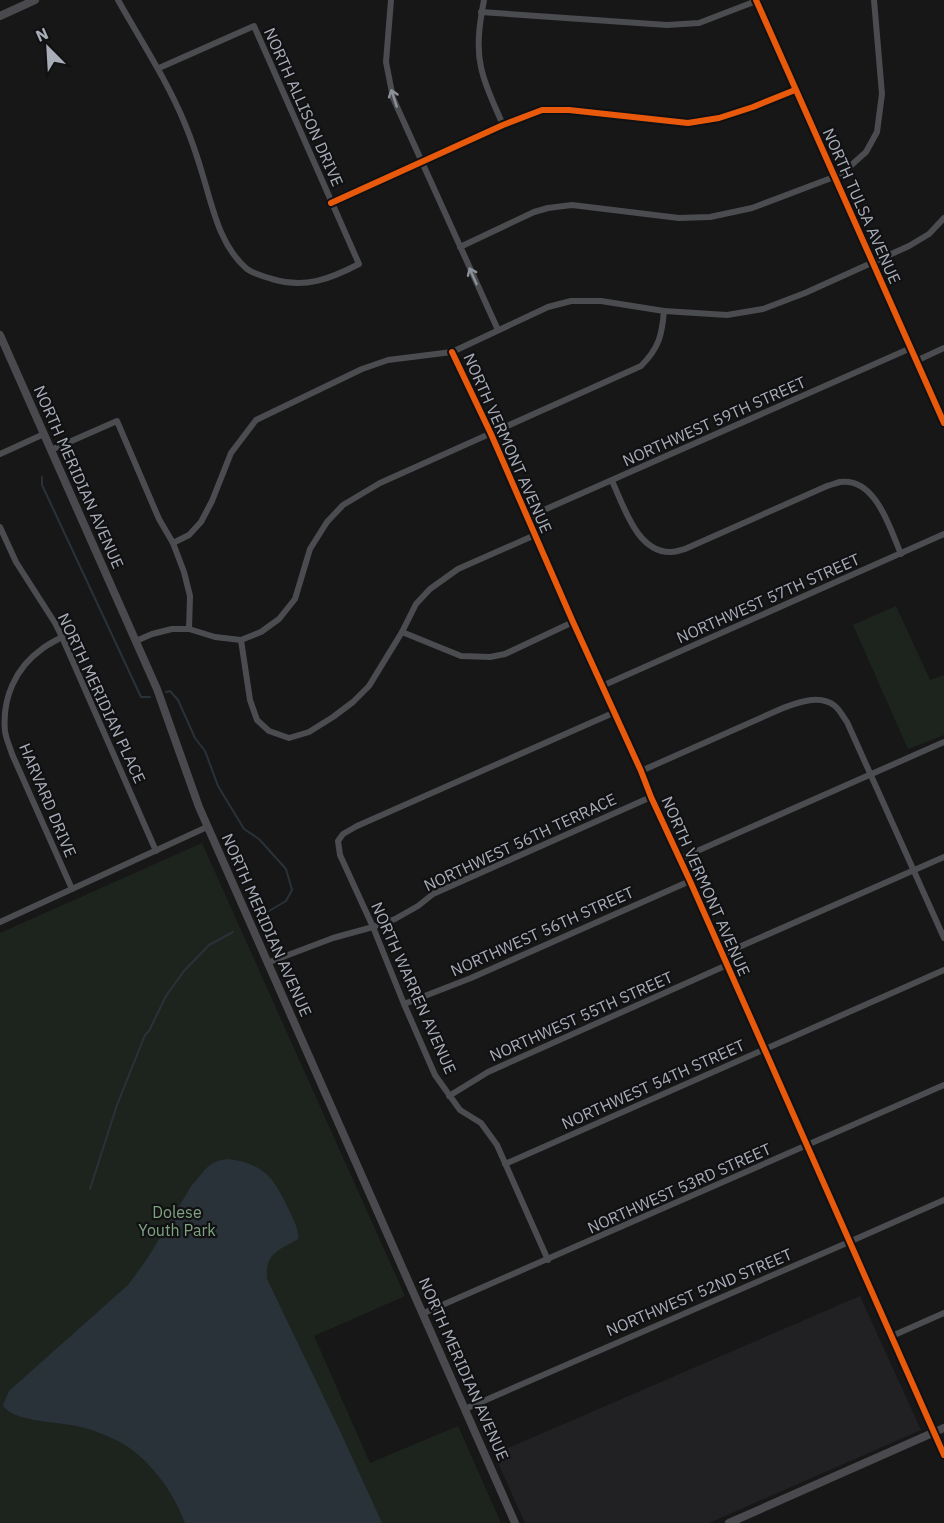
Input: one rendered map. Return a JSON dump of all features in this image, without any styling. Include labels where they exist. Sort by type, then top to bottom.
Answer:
[{"type":"main road","points":[[0,16],[35,0]]},
{"type":"main road","name":"NORTH TULSA AVENUE","points":[[757,0],[944,423]]},
{"type":"main road","name":"NORTH MERIDIAN AVENUE","points":[[0,335],[157,689],[207,827],[515,1523]]},
{"type":"main road","points":[[729,1523],[944,1428]]},
{"type":"street","points":[[118,0],[159,68]]},
{"type":"street","points":[[391,0],[386,62],[393,98],[498,330]]},
{"type":"street","points":[[483,0],[478,39],[480,65],[488,92],[503,125]]},
{"type":"street","points":[[481,12],[667,25],[699,23],[757,0]]},
{"type":"street","points":[[460,247],[534,212],[548,208],[572,204],[679,218],[710,217],[752,208],[834,177],[866,152],[877,132],[882,94],[874,0]]},
{"type":"street","name":"NORTH ALLISON DRIVE","points":[[254,26],[359,264],[324,280],[303,284],[284,283],[249,270],[230,250],[215,219],[185,124],[159,68],[254,26]]},
{"type":"street","points":[[331,202],[503,125],[542,110],[569,110],[688,123],[719,118],[795,90]]},
{"type":"street","points":[[174,543],[189,535],[201,522],[231,453],[256,420],[362,369],[388,360],[452,352],[548,307],[571,301],[601,301],[664,311],[727,315],[763,309],[805,293],[909,246],[929,234],[944,218]]},
{"type":"street","points":[[136,641],[172,629],[189,629],[215,637],[242,640],[261,632],[279,619],[295,599],[310,549],[327,522],[344,505],[380,483],[641,366],[658,344],[664,311]]},
{"type":"street","name":"NORTHWEST 59TH STREET","points":[[528,517],[911,348]]},
{"type":"street","points":[[916,361],[944,348]]},
{"type":"street","name":"NORTH VERMONT AVENUE","points":[[452,352],[491,434],[613,712],[728,965],[934,1432]]},
{"type":"street","points":[[51,450],[117,421],[159,519],[174,543],[190,596],[189,629]]},
{"type":"street","points":[[0,454],[44,434]]},
{"type":"street","points":[[612,481],[637,534],[647,544],[658,550],[672,552],[685,549],[827,486],[842,482],[855,483],[868,490],[877,501],[901,554]]},
{"type":"street","name":"NORTH MERIDIAN PLACE","points":[[0,527],[16,562],[62,637],[156,851]]},
{"type":"street","name":"NORTHWEST 57TH STREET","points":[[602,686],[944,534]]},
{"type":"street","points":[[242,640],[250,700],[257,720],[269,731],[289,738],[309,732],[353,702],[369,686],[416,604],[430,589],[458,569],[535,535]]},
{"type":"street","points":[[402,632],[461,656],[490,657],[505,654],[573,622]]},
{"type":"street","name":"HARVARD DRIVE","points":[[62,637],[41,649],[21,668],[10,688],[6,705],[5,733],[12,754],[72,889]]},
{"type":"street","points":[[641,771],[804,700],[821,700],[834,706],[847,722],[944,938]]},
{"type":"street","name":"NORTH WARREN AVENUE","points":[[548,1260],[497,1145],[481,1123],[460,1110],[435,1075],[340,855],[338,841],[343,834],[357,825],[613,712]]},
{"type":"street","points":[[679,859],[944,742]]},
{"type":"street","name":"NORTHWEST 56TH TERRACE","points":[[267,963],[333,938],[395,919],[433,894],[651,796]]},
{"type":"street","points":[[0,922],[207,827]]},
{"type":"street","points":[[723,954],[944,857]]},
{"type":"street","name":"NORTHWEST 56TH STREET","points":[[404,1004],[471,978],[690,881]]},
{"type":"street","name":"NORTHWEST 55TH STREET","points":[[448,1096],[488,1072],[728,965]]},
{"type":"street","name":"NORTHWEST 54TH STREET","points":[[505,1164],[944,970]]},
{"type":"street","name":"NORTHWEST 53RD STREET","points":[[424,1313],[944,1085]]},
{"type":"street","name":"NORTHWEST 52ND STREET","points":[[465,1409],[944,1200]]},
{"type":"street","points":[[892,1336],[944,1313]]},
{"type":"street","points":[[934,1432],[944,1455]]},
{"type":"shaded area","points":[[229,1159],[252,1165],[268,1175],[295,1222],[298,1239],[274,1254],[268,1263],[267,1279],[382,1523],[185,1523],[174,1499],[159,1477],[131,1449],[96,1431],[26,1418],[8,1411],[3,1405],[9,1391],[128,1285],[147,1259],[192,1185],[211,1164]]},
{"type":"shaded area","points":[[860,1296],[921,1430],[709,1523],[525,1523],[494,1454]]},
{"type":"green space","points":[[896,606],[930,680],[944,675],[944,735],[908,749],[853,625]]},
{"type":"green space","name":"Dolese Youth Park","points":[[202,843],[405,1296],[314,1336],[370,1463],[458,1426],[501,1523],[0,1523],[0,933]]},
{"type":"waterway","points":[[42,477],[42,485],[141,697],[150,697]]},
{"type":"waterway","points":[[166,692],[170,691],[178,700],[195,738],[205,751],[218,786],[244,829],[259,839],[286,869],[292,890],[286,901],[262,915]]},
{"type":"waterway","points":[[90,1189],[117,1105],[145,1035],[166,996],[184,971],[209,945],[233,932]]},
{"type":"cycle path","points":[[756,0],[944,423]]},
{"type":"cycle path","points":[[331,203],[503,125],[542,110],[569,110],[688,123],[719,118],[795,90]]},
{"type":"cycle path","points":[[452,352],[491,434],[944,1455]]}]
